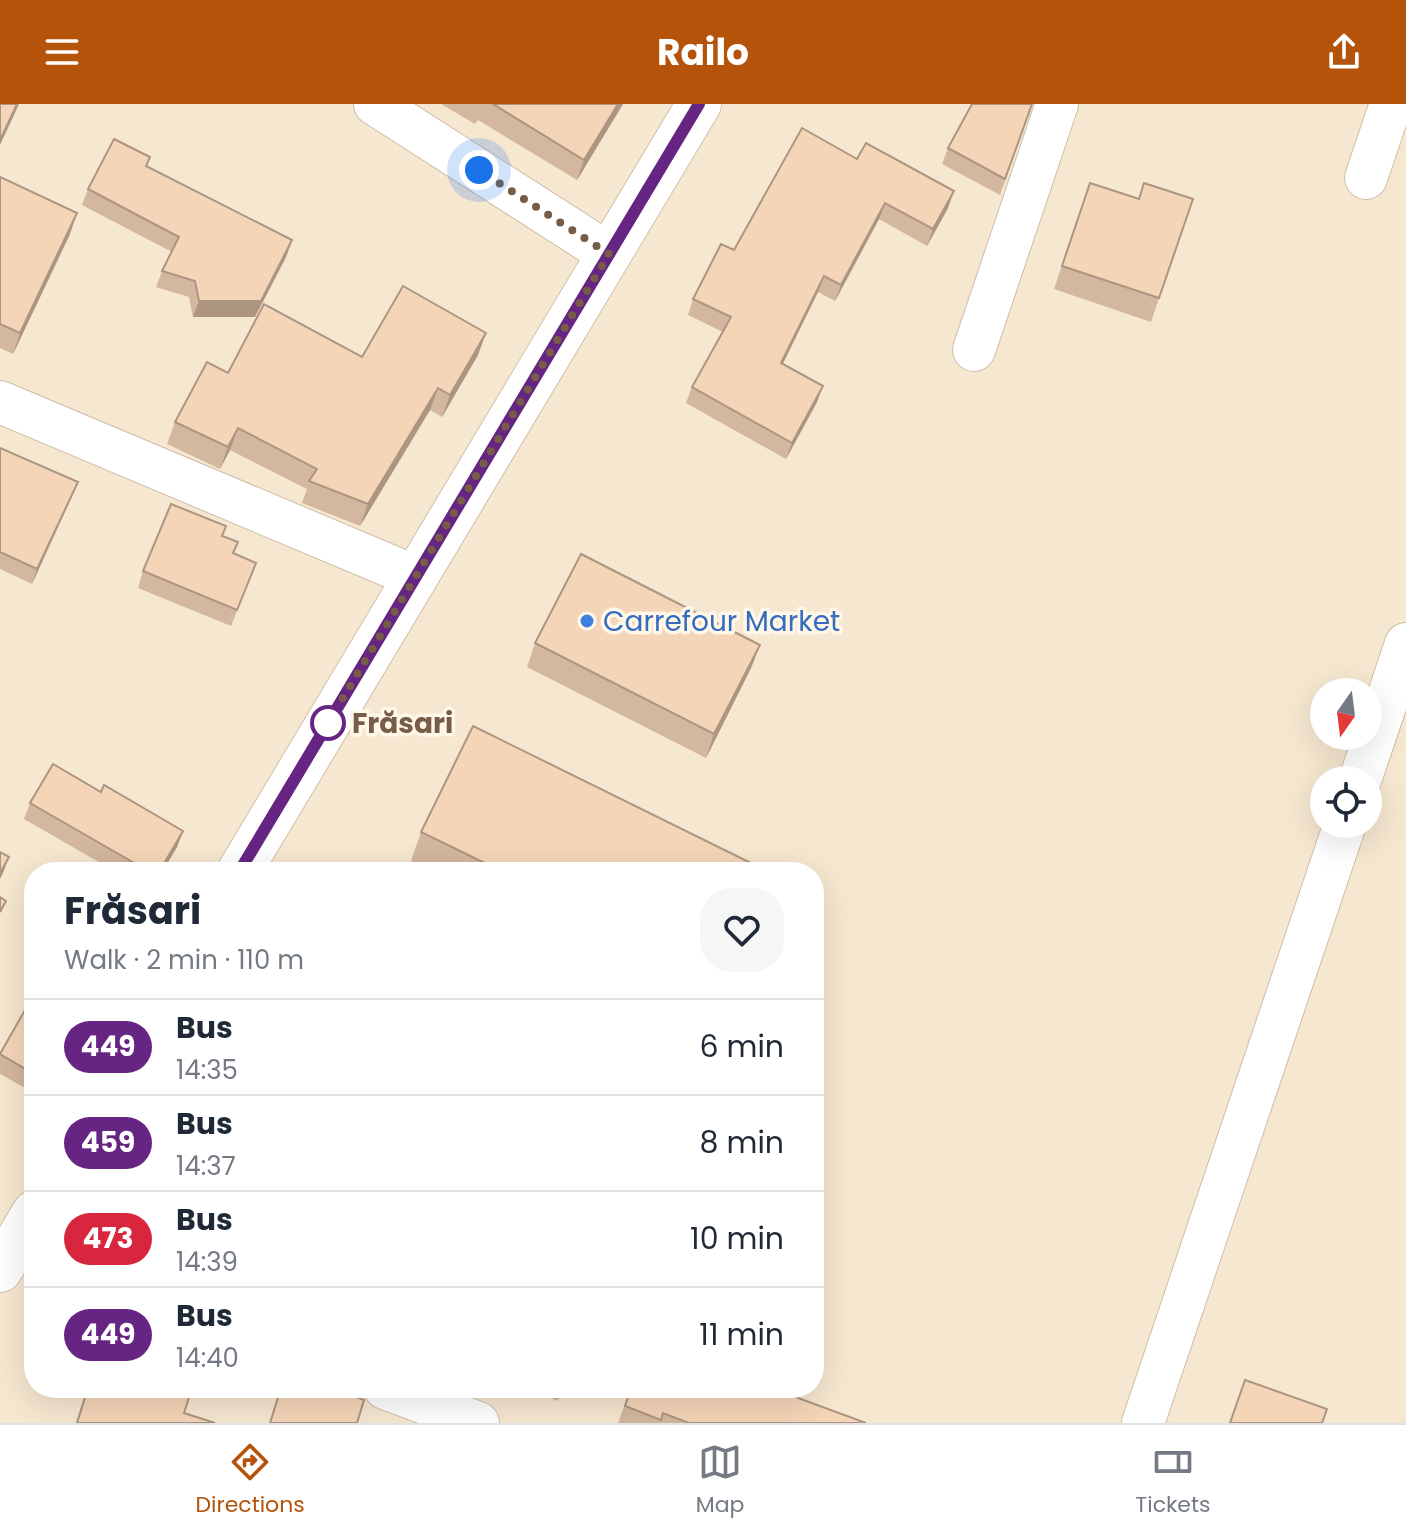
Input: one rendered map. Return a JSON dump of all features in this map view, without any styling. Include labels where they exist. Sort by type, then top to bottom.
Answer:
[{"type":"main road","points":[[245,862],[699,104]]},
{"type":"street","points":[[375,104],[609,254]]},
{"type":"street","points":[[974,350],[1057,104]]},
{"type":"street","points":[[1366,178],[1391,104]]},
{"type":"street","points":[[0,402],[416,577]]},
{"type":"street","points":[[1365,766],[1406,644]]},
{"type":"street","points":[[1143,1423],[1340,838]]},
{"type":"street","points":[[412,1398],[478,1423]]},
{"type":"shaded area","points":[[0,104],[1406,104],[1406,1423],[0,1423]]},
{"type":"building","points":[[0,104],[17,104],[0,140]]},
{"type":"building","points":[[493,104],[618,104],[584,160]]},
{"type":"building","points":[[972,104],[1032,104],[1005,179],[948,148]]},
{"type":"building","points":[[802,128],[857,159],[866,143],[954,191],[933,229],[885,203],[841,285],[824,276],[781,363],[823,386],[792,443],[692,387],[731,317],[693,299],[721,244],[734,250]]},
{"type":"building","points":[[114,139],[150,157],[146,166],[292,240],[261,301],[199,301],[195,281],[162,271],[179,237],[88,189]]},
{"type":"building","points":[[0,177],[77,213],[20,333],[0,324]]},
{"type":"building","points":[[1090,183],[1139,199],[1144,183],[1193,199],[1159,298],[1062,266]]},
{"type":"building","points":[[403,286],[486,333],[450,395],[438,388],[368,504],[309,481],[317,469],[238,428],[228,447],[175,422],[207,362],[228,373],[264,304],[362,357]]},
{"type":"building","points":[[0,448],[78,482],[37,569],[0,552]]},
{"type":"building","points":[[171,504],[226,526],[222,536],[238,542],[233,553],[256,563],[237,610],[143,571]]},
{"type":"building","points":[[581,554],[760,645],[714,734],[535,643]]},
{"type":"building","points":[[473,726],[749,862],[482,862],[421,832]]},
{"type":"building","points":[[53,764],[101,792],[104,785],[183,831],[165,862],[133,862],[30,803]]},
{"type":"building","points":[[0,852],[9,857],[0,873]]},
{"type":"building","points":[[0,897],[6,901],[0,912]]},
{"type":"building","points":[[24,1012],[24,1068],[0,1054]]},
{"type":"building","points":[[1245,1380],[1327,1409],[1322,1423],[1230,1423]]},
{"type":"building","points":[[85,1398],[189,1398],[184,1413],[215,1423],[77,1423]]},
{"type":"building","points":[[278,1398],[364,1400],[357,1423],[270,1423]]},
{"type":"building","points":[[628,1398],[798,1398],[866,1423],[689,1423],[663,1413],[661,1420],[625,1406]]},
{"type":"bus line","name":"449","points":[[245,862],[699,104]]},
{"type":"place","name":"Carrefour Market","points":[[587,621]]},
{"type":"place","name":"Frăsari","points":[[328,723]]},
{"type":"route","points":[[328,723],[609,254],[479,170]]}]
